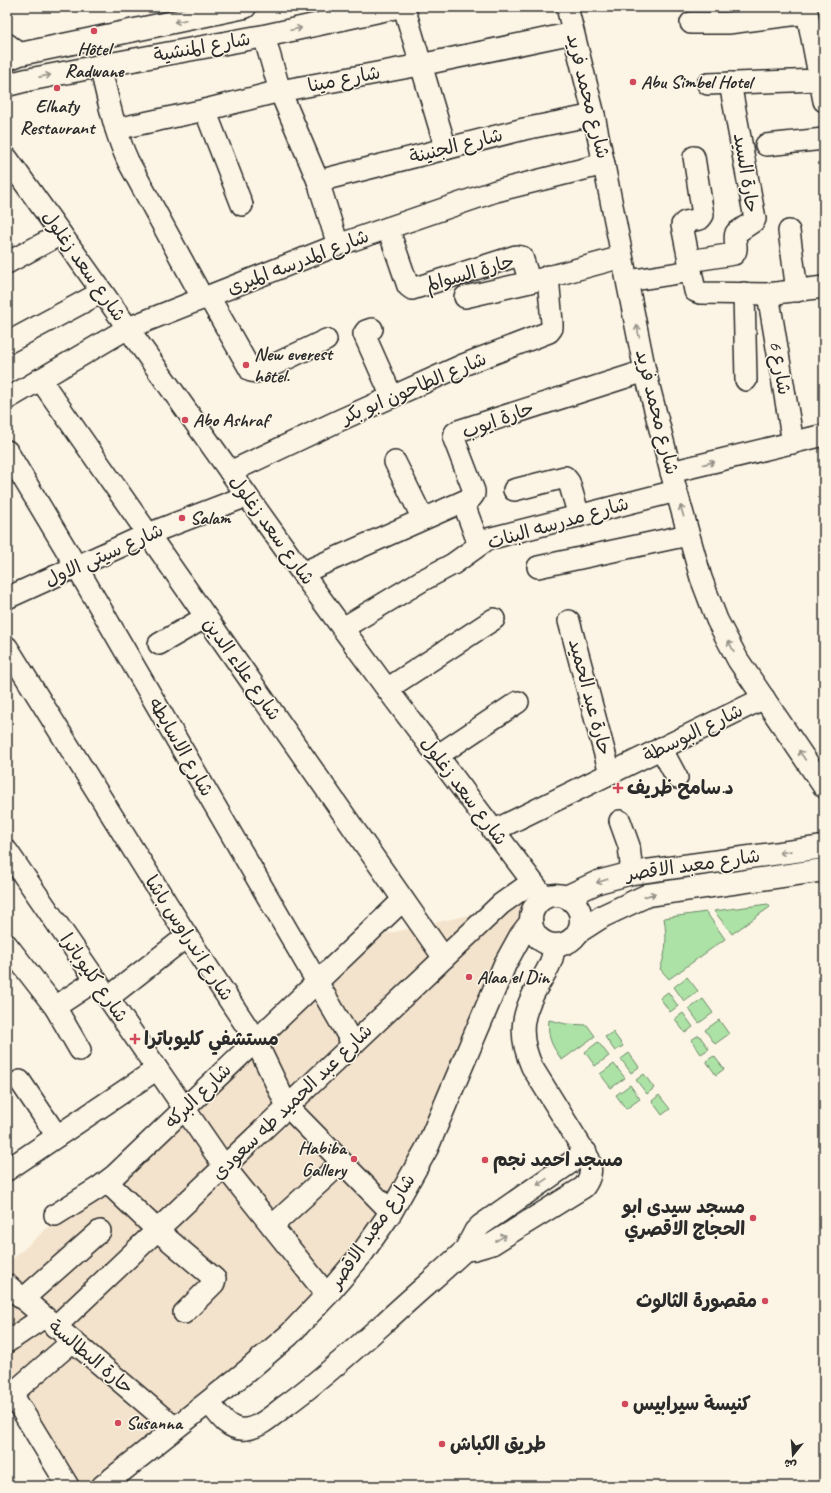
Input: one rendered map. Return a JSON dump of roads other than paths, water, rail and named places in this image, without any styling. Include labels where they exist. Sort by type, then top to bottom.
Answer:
[{"type":"main road","name":"شارع المنشية","points":[[7,85],[100,66],[264,36],[397,7]]},
{"type":"main road","name":"شارع المنشية","points":[[12,52],[231,8]]},
{"type":"main road","name":"شارع معبد الاقصر","points":[[566,896],[598,882],[632,873],[824,847]]},
{"type":"main road","name":"شارع معبد الاقصر","points":[[578,932],[603,916],[648,895],[824,870]]},
{"type":"main road","points":[[538,890],[566,896],[575,903],[580,912],[581,922],[578,932],[572,939],[564,944],[546,942],[539,938],[534,931],[531,922],[538,890]]},
{"type":"main road","name":"شارع معبد الاقصر","points":[[102,1486],[209,1402],[289,1335],[327,1295],[360,1255],[391,1212],[428,1148],[505,964],[518,940],[531,922]]},
{"type":"street","points":[[404,7],[446,149]]},
{"type":"street","name":"شارع محمد فريد","points":[[567,7],[594,115],[645,371],[673,481],[701,578],[717,620],[738,660],[824,787]]},
{"type":"street","points":[[691,23],[734,22],[806,10],[824,101]]},
{"type":"street","name":"شارع مينا","points":[[116,129],[206,110],[280,91],[420,65],[573,33]]},
{"type":"street","points":[[264,36],[280,91],[318,181],[338,245]]},
{"type":"street","points":[[100,66],[116,129],[128,161],[206,298],[252,372],[263,370],[326,340]]},
{"type":"street","points":[[708,84],[819,80]]},
{"type":"street","name":"حارة السيد","points":[[690,266],[734,254],[736,249],[736,233],[754,222],[755,219],[730,83]]},
{"type":"street","points":[[206,110],[242,204]]},
{"type":"street","name":"شارع الجنينة","points":[[318,181],[524,129],[594,115]]},
{"type":"street","points":[[766,145],[824,140]]},
{"type":"street","points":[[694,157],[703,215],[700,219],[685,222],[682,225],[694,288],[698,292],[768,294],[824,287]]},
{"type":"street","name":"شارع سعد زغلول","points":[[7,158],[386,689],[538,890]]},
{"type":"street","name":"شارع المدرسه الميرى","points":[[7,399],[128,328],[338,245],[496,191],[604,164]]},
{"type":"street","name":"حارة السوالم","points":[[388,228],[408,286],[412,289],[516,256],[522,257],[539,279]]},
{"type":"street","points":[[789,232],[797,291]]},
{"type":"street","points":[[7,263],[61,234]]},
{"type":"street","points":[[465,297],[622,257]]},
{"type":"street","points":[[628,281],[690,266]]},
{"type":"street","name":"شارع الطاحون ابو بكر","points":[[230,472],[463,365],[549,332],[552,323],[539,279]]},
{"type":"street","points":[[7,343],[102,292]]},
{"type":"street","points":[[744,294],[746,380]]},
{"type":"street","name":"شارع 6","points":[[768,294],[792,443]]},
{"type":"street","points":[[372,329],[366,331],[364,334],[392,397]]},
{"type":"street","name":"حارة ايوب","points":[[463,502],[471,498],[474,491],[454,439],[455,433],[645,371]]},
{"type":"street","name":"شارع علاء الدين","points":[[40,379],[444,958]]},
{"type":"street","name":"شارع مدرسه البنات","points":[[343,628],[423,580],[453,564],[488,539],[579,516],[673,481],[792,443],[824,435]]},
{"type":"street","name":"شارع الاسايطه","points":[[7,450],[318,981],[353,1044]]},
{"type":"street","points":[[395,462],[423,519]]},
{"type":"street","points":[[514,490],[565,477],[569,482],[579,516]]},
{"type":"street","name":"شارع سيتى الاول","points":[[7,598],[148,534],[247,496]]},
{"type":"street","points":[[302,573],[463,502],[479,545]]},
{"type":"street","points":[[538,567],[688,534]]},
{"type":"street","points":[[159,644],[206,617]]},
{"type":"street","points":[[386,689],[494,619]]},
{"type":"street","name":"حارة عبد الحميد","points":[[569,621],[610,773]]},
{"type":"street","name":"شارع اندراوس باشا","points":[[7,647],[187,936],[255,1041],[287,1106],[391,1212]]},
{"type":"street","name":"شارع البوسطة","points":[[493,831],[764,698]]},
{"type":"street","points":[[437,756],[518,702]]},
{"type":"street","points":[[661,748],[677,778]]},
{"type":"street","points":[[620,821],[629,846],[632,873]]},
{"type":"street","name":"شارع كليوباترا","points":[[7,851],[224,1166],[327,1295]]},
{"type":"street","name":"شارع عبد الحميد طه سعودى","points":[[7,1342],[50,1322],[157,1230],[501,904],[538,890]]},
{"type":"street","name":"شارع البركه","points":[[55,1215],[106,1182],[403,900]]},
{"type":"street","points":[[108,998],[187,936]]},
{"type":"street","points":[[465,1250],[475,1250],[492,1244],[584,1187],[591,1174],[591,1166],[586,1152],[532,1067],[526,1054],[523,1040],[525,1011],[530,998],[550,965],[554,952],[554,944]]},
{"type":"street","points":[[7,945],[55,1007],[80,1050]]},
{"type":"street","points":[[55,1007],[96,980]]},
{"type":"street","points":[[7,1170],[158,1069]]},
{"type":"street","points":[[20,1081],[57,1136]]},
{"type":"street","points":[[209,1402],[229,1425],[237,1429],[254,1427],[275,1414],[320,1380],[465,1250],[475,1231],[481,1225],[586,1152]]},
{"type":"street","points":[[272,1226],[342,1163]]},
{"type":"street","points":[[106,1182],[157,1230],[215,1279],[214,1283],[184,1313]]},
{"type":"street","points":[[23,1299],[100,1231]]},
{"type":"street","name":"حارة البطالسة","points":[[7,1285],[176,1428]]},
{"type":"street","points":[[68,1486],[10,1396],[73,1342]]},
{"type":"place","name":"Hôtel Radwane","points":[[94,31]]},
{"type":"place","name":"Abu Simbel Hotel","points":[[633,82]]},
{"type":"place","name":"Elhaty Restaurant","points":[[57,88]]},
{"type":"place","name":"New everest hôtel.","points":[[246,365]]},
{"type":"place","name":"Abo Ashraf","points":[[185,420]]},
{"type":"place","name":"Salam","points":[[182,518]]},
{"type":"place","name":"د.سامح ظريف","points":[[618,788]]},
{"type":"place","name":"Alaa el Din","points":[[469,977]]},
{"type":"place","name":"مستشفي كليوباترا","points":[[135,1039]]},
{"type":"place","name":"Habiba Gallery","points":[[354,1159]]},
{"type":"place","name":"مسجد احمد نجم","points":[[485,1160]]},
{"type":"place","name":"مسجد سيدى ابو الحجاج الاقصري","points":[[753,1218]]},
{"type":"place","name":"مقصورة الثالوث","points":[[765,1301]]},
{"type":"place","name":"كنيسة سيرابيس","points":[[625,1404]]},
{"type":"place","name":"Susanna","points":[[118,1423]]},
{"type":"place","name":"طريق الكباش","points":[[442,1444]]}]
